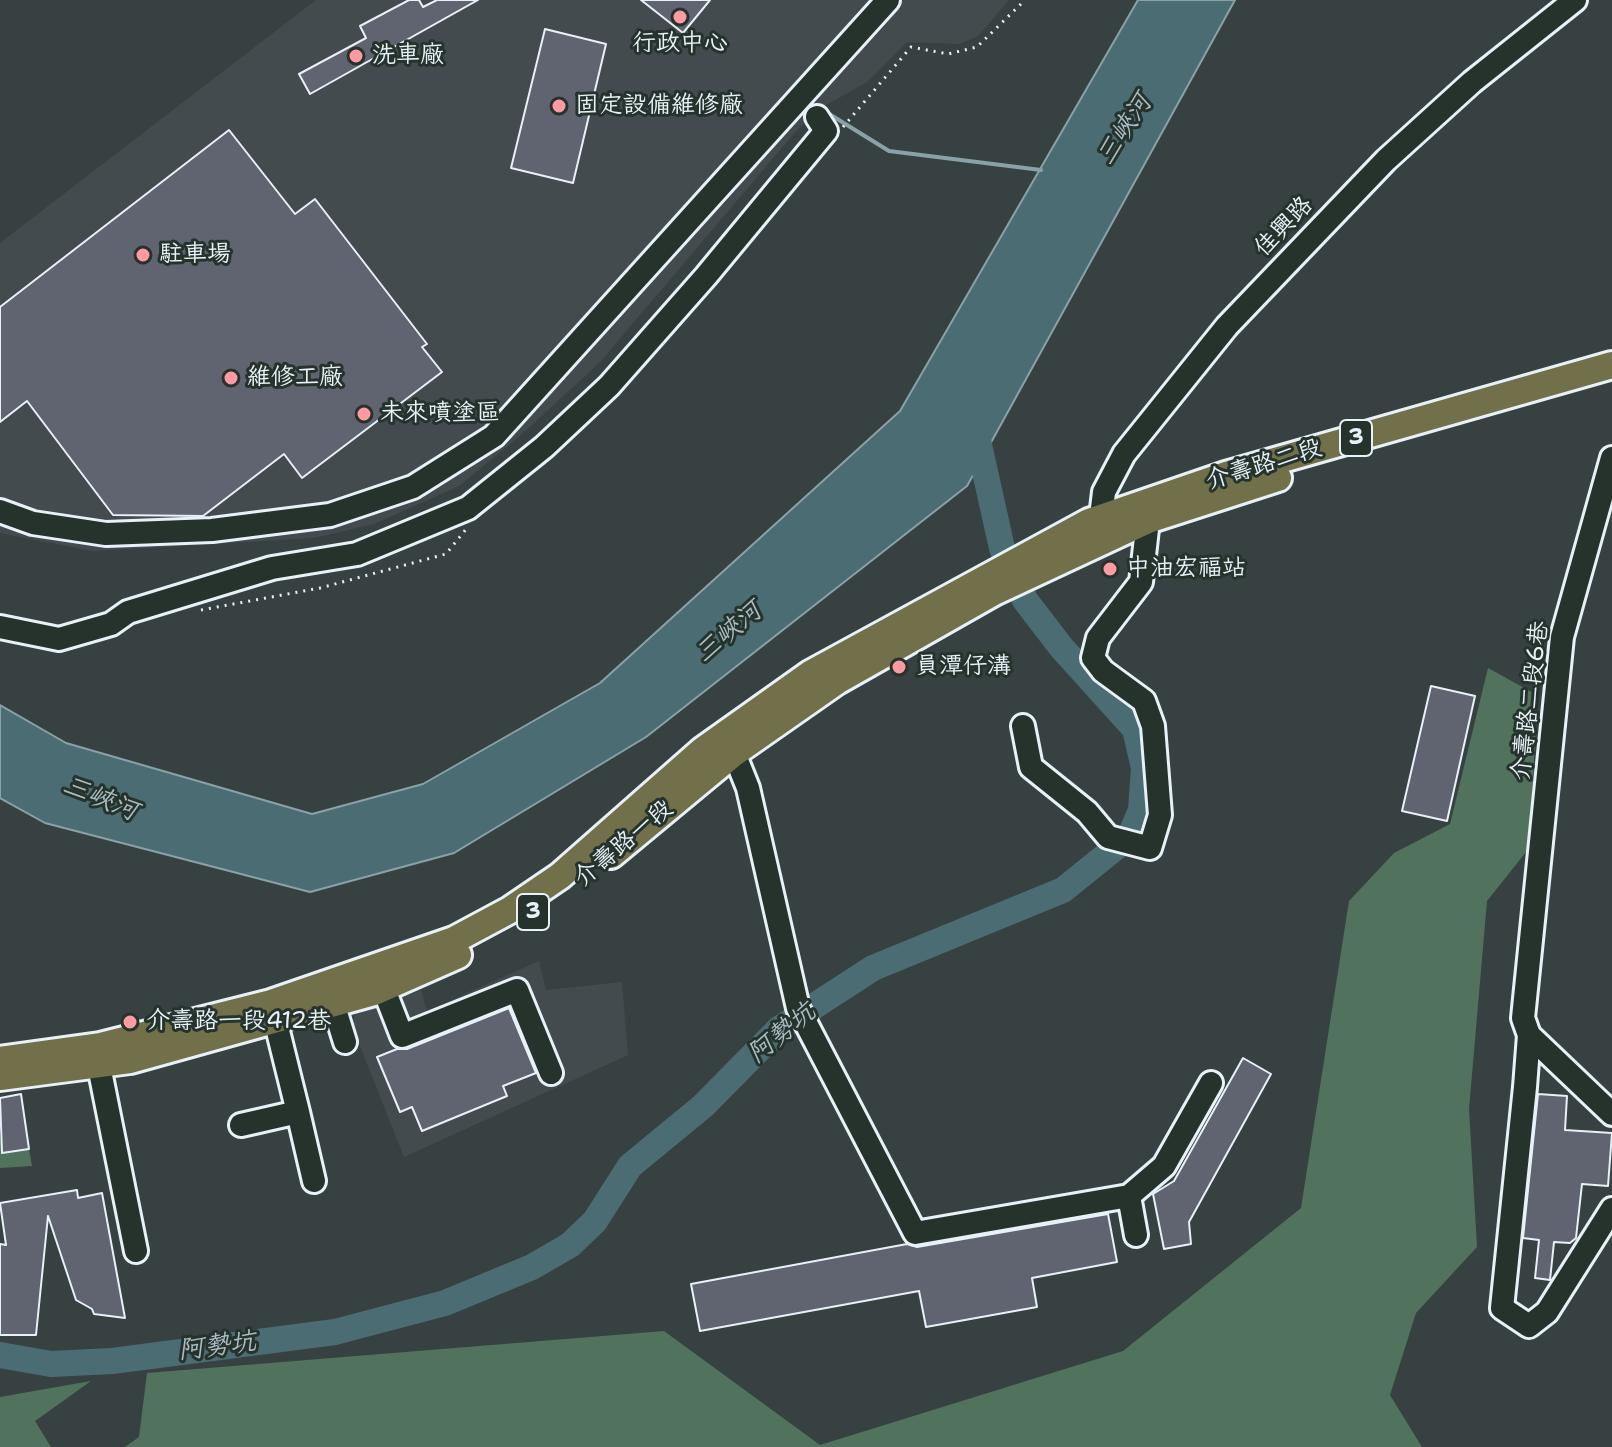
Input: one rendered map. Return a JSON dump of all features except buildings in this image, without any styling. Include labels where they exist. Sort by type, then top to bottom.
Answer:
[{"type":"main road","name":"介壽路二段","points":[[1108,527],[1226,475],[1612,365]]},
{"type":"main road","name":"介壽路二段","points":[[1108,527],[1148,520],[1389,442],[1612,380]]},
{"type":"main road","name":"介壽路一段","points":[[0,1077],[99,1066],[272,1012],[454,940],[510,910],[560,876],[728,744],[837,681],[991,584],[1108,527]]},
{"type":"main road","name":"介壽路一段","points":[[0,1060],[100,1046],[333,1003],[383,987],[472,949],[566,892],[728,744]]},
{"type":"street","points":[[0,511],[33,523],[106,534],[212,530],[330,515],[413,487],[494,436],[888,0]]},
{"type":"street","name":"佳興路","points":[[1108,527],[1104,492],[1124,454],[1227,326],[1386,160],[1472,82],[1575,0]]},
{"type":"street","points":[[0,627],[59,639],[111,624],[128,612],[257,572],[357,554],[468,508],[544,447],[609,386],[706,276],[826,131],[817,117]]},
{"type":"street","name":"介壽路二段6巷","points":[[1612,458],[1562,637],[1523,1018],[1529,1035],[1502,1308],[1529,1326],[1547,1312],[1612,1209]]},
{"type":"street","points":[[1023,726],[1031,767],[1087,812],[1108,837],[1150,848],[1160,815],[1153,726],[1144,701],[1103,671],[1093,658],[1098,638],[1141,582],[1148,520]]},
{"type":"street","points":[[728,744],[748,788],[801,1017],[915,1233],[1129,1196],[1164,1166],[1211,1083]]},
{"type":"street","points":[[383,987],[402,1036],[517,990],[551,1073]]},
{"type":"street","points":[[333,1003],[345,1042]]},
{"type":"street","points":[[272,1012],[314,1181]]},
{"type":"street","points":[[1529,1035],[1612,1114]]},
{"type":"street","points":[[99,1066],[136,1251]]},
{"type":"street","points":[[241,1125],[298,1112]]},
{"type":"street","points":[[1129,1196],[1136,1235]]},
{"type":"path","points":[[842,129],[869,93],[911,47],[948,54],[977,47],[1025,0]]},
{"type":"shaded area","points":[[316,0],[1009,0],[978,36],[959,44],[907,42],[867,82],[821,108],[797,130],[600,362],[521,435],[459,486],[374,524],[314,538],[92,551],[0,533],[0,243]]},
{"type":"shaded area","points":[[539,961],[546,990],[622,982],[628,1055],[404,1157],[352,1026],[355,1014],[421,990],[427,1011]]},
{"type":"green space","points":[[1488,668],[1537,695],[1530,847],[1487,901],[1469,1109],[1477,1247],[1416,1313],[1390,1395],[1422,1447],[125,1447],[139,1437],[147,1373],[664,1331],[820,1445],[1123,1351],[1301,1208],[1349,901],[1394,853],[1450,824]]},
{"type":"green space","points":[[0,1136],[3,1152],[29,1149],[32,1166],[0,1168]]},
{"type":"green space","points":[[91,1381],[35,1421],[51,1447],[0,1447],[0,1397]]},
{"type":"water","name":"三峽河","points":[[1138,0],[1235,0],[967,486],[646,737],[454,853],[310,892],[45,823],[0,798],[0,705],[66,743],[312,814],[423,784],[600,683],[900,411]]},
{"type":"waterway","points":[[826,112],[889,151],[1041,170]]},
{"type":"waterway","name":"阿勢坑","points":[[0,1355],[51,1364],[112,1361],[335,1332],[445,1303],[532,1267],[570,1245],[595,1221],[630,1166],[703,1106],[779,1029],[873,968],[1063,890],[1130,836],[1141,810],[1144,768],[1135,729],[1061,647],[1025,600],[1002,548],[975,427]]},
{"type":"place","name":"行政中心","points":[[680,17]]},
{"type":"place","name":"洗車廠","points":[[356,56]]},
{"type":"place","name":"固定設備維修廠","points":[[559,106]]},
{"type":"place","name":"駐車場","points":[[143,255]]},
{"type":"place","name":"維修工廠","points":[[231,378]]},
{"type":"place","name":"未來噴塗區","points":[[364,414]]},
{"type":"place","name":"中油宏福站","points":[[1110,569]]},
{"type":"place","name":"員潭仔溝","points":[[899,667]]},
{"type":"place","name":"介壽路一段412巷","points":[[130,1022]]}]
